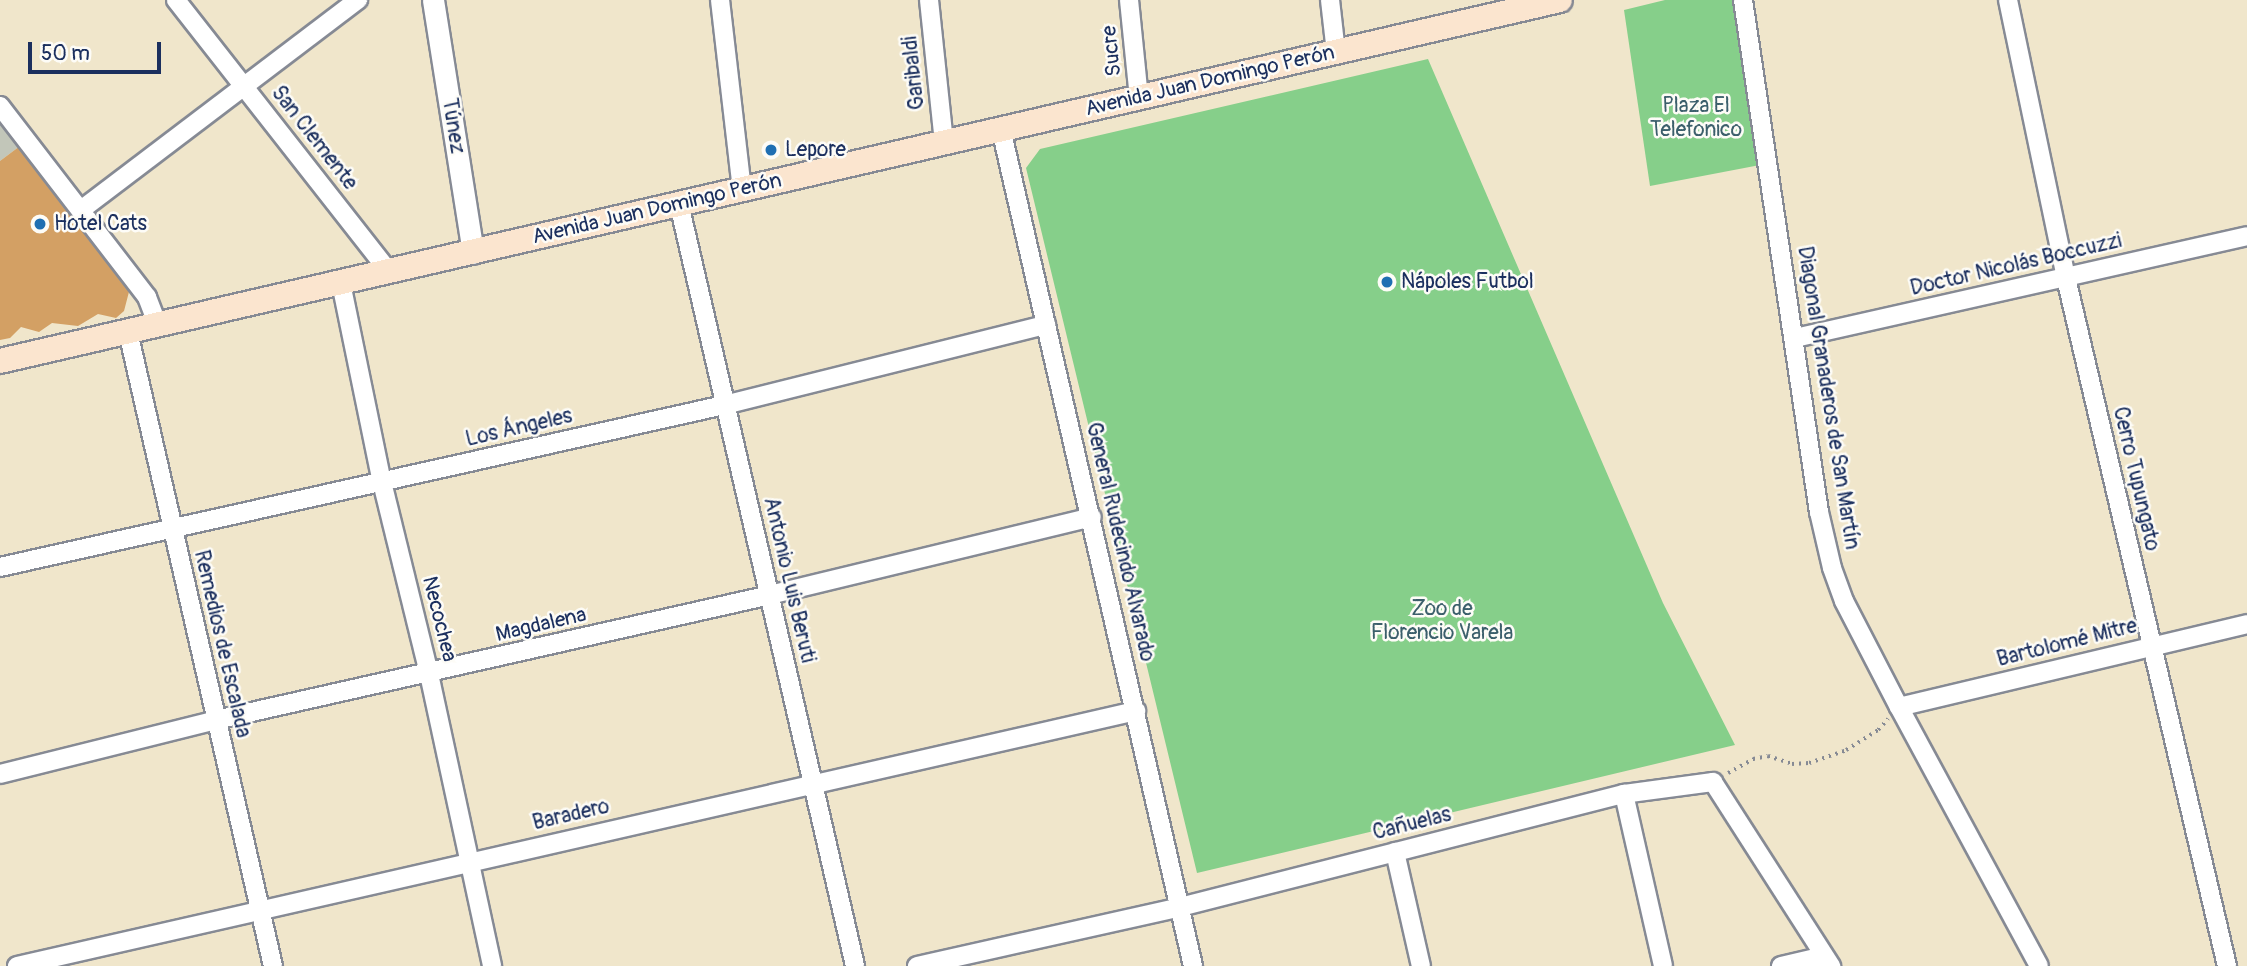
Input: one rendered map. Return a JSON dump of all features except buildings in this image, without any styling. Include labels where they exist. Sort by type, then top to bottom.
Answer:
[{"type":"main road","name":"Avenida Juan Domingo Perón","points":[[0,361],[1560,0]]},
{"type":"street","name":"San Clemente","points":[[176,0],[389,272]]},
{"type":"street","points":[[81,210],[358,0]]},
{"type":"street","name":"Túnez","points":[[433,0],[473,253]]},
{"type":"street","points":[[720,0],[742,189]]},
{"type":"street","name":"Garibaldi","points":[[929,0],[944,142]]},
{"type":"street","name":"Sucre","points":[[1129,0],[1139,98]]},
{"type":"street","points":[[1330,0],[1336,53]]},
{"type":"street","name":"Diagonal Granaderos de San Martín","points":[[1743,0],[1819,512],[1832,568],[1844,601],[1899,708],[2039,966]]},
{"type":"street","name":"Cerro Tupungato","points":[[2008,0],[2066,278],[2227,966]]},
{"type":"street","points":[[0,106],[147,297],[158,326]]},
{"type":"street","name":"General Rudecindo Alvarado","points":[[1001,129],[1193,966]]},
{"type":"street","name":"Antonio Luis Beruti","points":[[679,204],[770,595],[811,785],[855,966]]},
{"type":"street","name":"Doctor Nicolás Boccuzzi","points":[[1795,338],[2247,236]]},
{"type":"street","name":"Necochea","points":[[341,284],[382,482],[429,674],[492,966]]},
{"type":"street","name":"Los Ángeles","points":[[0,567],[724,405],[1046,325]]},
{"type":"street","name":"Remedios de Escalada","points":[[128,332],[273,966]]},
{"type":"street","name":"Magdalena","points":[[0,774],[216,720],[770,595],[1092,517]]},
{"type":"street","name":"Bartolomé Mitre","points":[[1899,708],[2247,624]]},
{"type":"street","name":"Baradero","points":[[17,966],[1136,711]]},
{"type":"street","points":[[1713,782],[1827,961],[1782,966]]},
{"type":"street","name":"Cañuelas","points":[[917,966],[1180,907],[1624,794],[1713,782]]},
{"type":"street","points":[[1624,794],[1663,966]]},
{"type":"street","points":[[1395,852],[1421,966]]},
{"type":"path","points":[[1713,782],[1753,759],[1768,756],[1792,764],[1809,764],[1846,750],[1878,730],[1899,708]]},
{"type":"shaded area","points":[[0,120],[20,146],[0,161]]},
{"type":"green space","name":"Plaza El Telefonico","points":[[1665,0],[1735,0],[1760,165],[1650,186],[1624,10]]},
{"type":"green space","name":"Zoo de Florencio Varela","points":[[1428,59],[1663,603],[1735,745],[1197,873],[1026,168],[1040,149]]},
{"type":"place","name":"Lepore","points":[[771,150]]},
{"type":"place","name":"Hotel Cats","points":[[40,224]]},
{"type":"place","name":"Nápoles Futbol","points":[[1387,282]]}]
